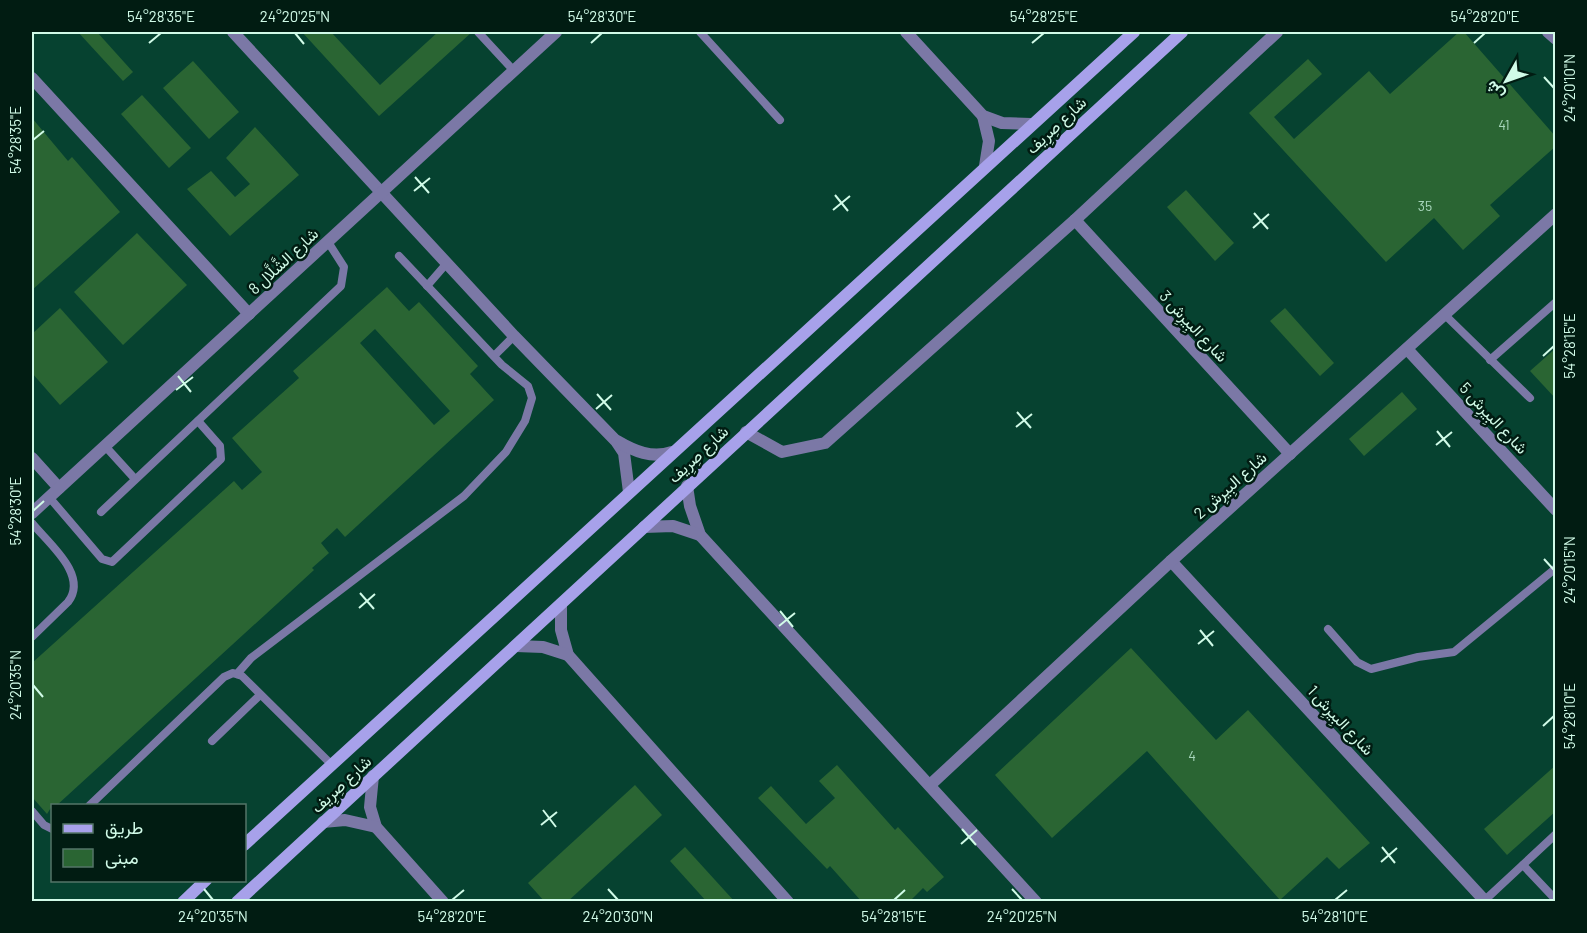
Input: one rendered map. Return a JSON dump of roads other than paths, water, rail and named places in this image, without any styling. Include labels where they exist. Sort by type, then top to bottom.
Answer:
[{"type":"main road","name":"شارع صِرِيف","points":[[246,843],[1134,32]]},
{"type":"main road","name":"شارع صِرِيف","points":[[237,902],[1182,32]]},
{"type":"main road","points":[[183,902],[204,882]]},
{"type":"street","points":[[234,32],[514,336],[616,441],[624,453],[629,492]]},
{"type":"street","name":"شارع الشَّلَّال 8","points":[[32,513],[556,32]]},
{"type":"street","points":[[906,32],[983,116],[1002,123],[1031,124]]},
{"type":"street","points":[[746,432],[782,452],[825,443],[1074,220],[1277,32]]},
{"type":"street","points":[[1548,32],[1556,39]]},
{"type":"street","points":[[32,78],[249,314]]},
{"type":"street","points":[[983,116],[989,141],[985,166]]},
{"type":"street","name":"شارع البِيرِش 2","points":[[930,785],[1172,561],[1556,214]]},
{"type":"street","name":"شارع البِيرِش 3","points":[[1074,220],[1290,454]]},
{"type":"street","name":"شارع البِيرِش 5","points":[[1407,349],[1556,510]]},
{"type":"street","points":[[616,441],[648,454],[662,456],[672,452]]},
{"type":"street","points":[[32,458],[59,488]]},
{"type":"street","points":[[687,486],[692,516],[700,535],[1036,902]]},
{"type":"street","points":[[644,527],[673,526],[700,535]]},
{"type":"street","name":"شارع البِيرِش 1","points":[[1172,561],[1485,901]]},
{"type":"street","points":[[561,604],[561,630],[568,656]]},
{"type":"street","points":[[516,646],[543,646],[568,656],[788,902]]},
{"type":"street","points":[[373,776],[370,807],[376,827],[443,902]]},
{"type":"street","points":[[323,822],[345,820],[376,827]]},
{"type":"lane","points":[[478,32],[514,71]]},
{"type":"lane","points":[[700,32],[780,120]]},
{"type":"lane","points":[[101,512],[341,286],[344,267],[327,242]]},
{"type":"lane","points":[[91,804],[224,677],[237,674],[252,658],[449,509],[479,482],[506,452],[525,421],[532,398],[524,380],[494,356],[399,256]]},
{"type":"lane","points":[[427,286],[447,263]]},
{"type":"lane","points":[[1490,360],[1556,302]]},
{"type":"lane","points":[[1445,315],[1530,398]]},
{"type":"lane","points":[[494,356],[514,336]]},
{"type":"lane","points":[[49,496],[102,559],[112,562],[220,459],[220,446],[198,421]]},
{"type":"lane","points":[[105,446],[135,479]]},
{"type":"lane","points":[[32,523],[69,569],[75,582],[73,596],[32,637]]},
{"type":"lane","points":[[1328,629],[1357,662],[1371,669],[1418,657],[1454,652],[1556,568]]},
{"type":"lane","points":[[237,674],[332,765]]},
{"type":"lane","points":[[212,741],[261,695]]},
{"type":"lane","points":[[32,811],[44,825],[51,828]]},
{"type":"lane","points":[[1485,901],[1556,834]]},
{"type":"lane","points":[[1523,864],[1556,900]]}]
